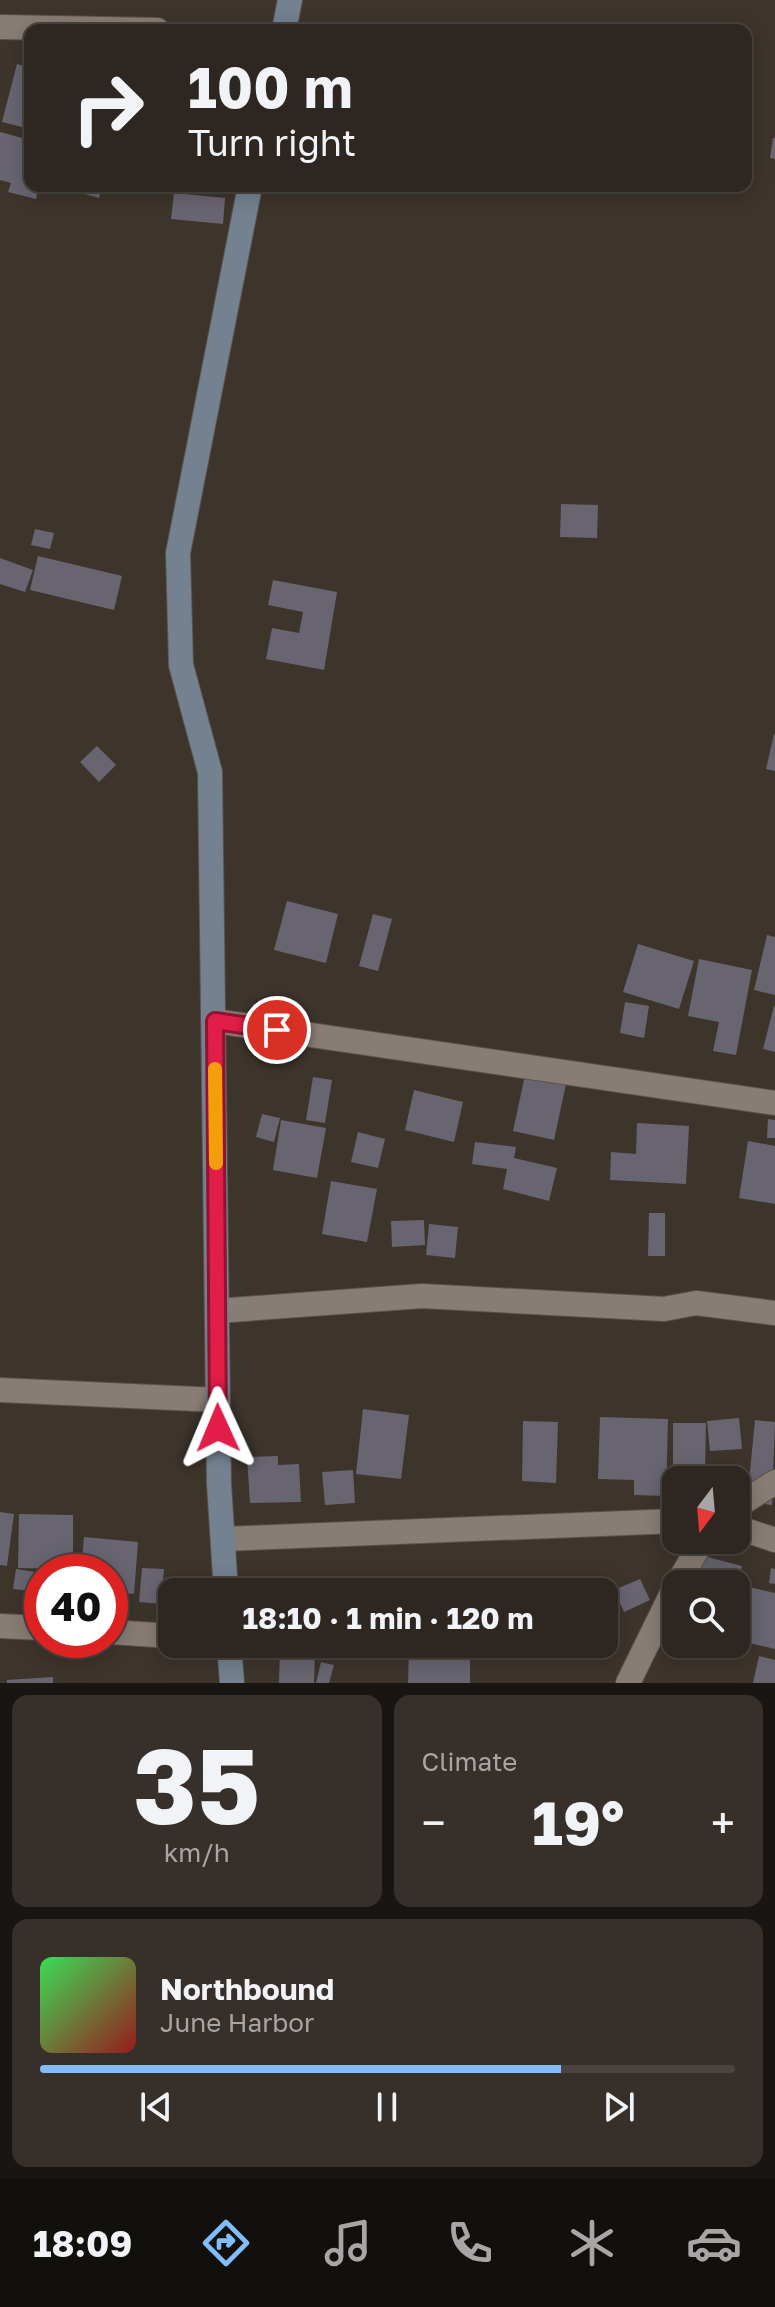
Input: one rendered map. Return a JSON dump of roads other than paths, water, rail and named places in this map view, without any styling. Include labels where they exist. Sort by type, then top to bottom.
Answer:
[{"type":"street","points":[[285,24],[290,0]]},
{"type":"street","points":[[0,27],[24,27]]},
{"type":"street","points":[[225,1578],[218,1400],[210,772],[181,665],[178,553],[249,192]]},
{"type":"street","points":[[215,1021],[775,1103]]},
{"type":"street","points":[[217,1311],[422,1296],[664,1309],[696,1303],[775,1313]]},
{"type":"street","points":[[0,1390],[218,1400]]},
{"type":"street","points":[[750,1498],[775,1482]]},
{"type":"street","points":[[223,1539],[662,1522]]},
{"type":"street","points":[[750,1532],[775,1540]]},
{"type":"street","points":[[628,1683],[662,1614]]},
{"type":"street","points":[[0,1626],[24,1627]]},
{"type":"street","points":[[128,1633],[158,1635]]},
{"type":"street","points":[[230,1658],[232,1683]]}]
